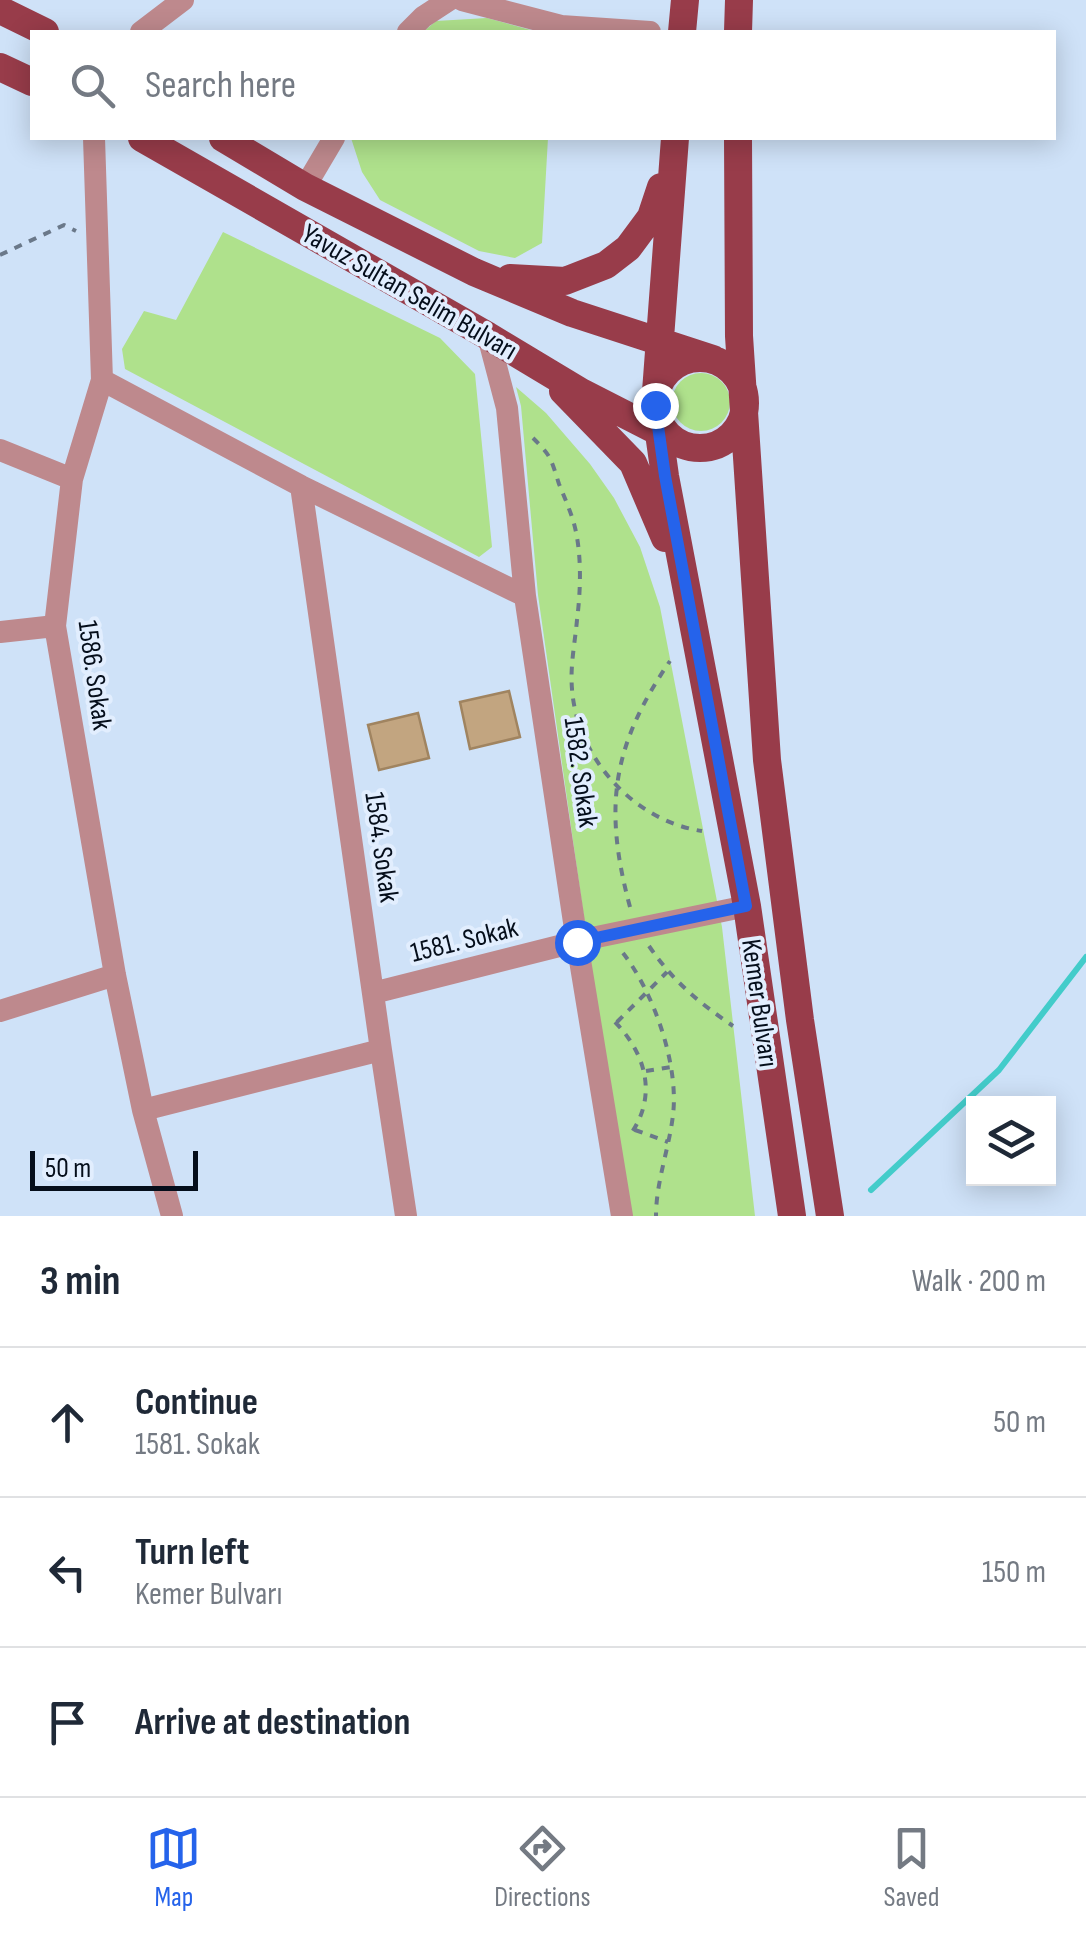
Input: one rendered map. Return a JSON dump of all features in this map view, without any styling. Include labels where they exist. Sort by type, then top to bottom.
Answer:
[{"type":"main road","points":[[682,30],[685,0]]},
{"type":"main road","points":[[738,30],[739,0]]},
{"type":"main road","points":[[0,10],[41,30]]},
{"type":"main road","points":[[0,67],[30,81]]},
{"type":"main road","name":"Yavuz Sultan Selim Bulvarı","points":[[145,140],[581,392],[664,427]]},
{"type":"main road","name":"Yavuz Sultan Selim Bulvarı","points":[[226,140],[305,187],[474,272],[572,313],[713,359]]},
{"type":"main road","points":[[474,272],[565,281],[606,265],[628,248],[651,217],[675,140]]},
{"type":"main road","name":"Kemer Bulvarı","points":[[675,140],[659,342],[664,427],[686,586],[746,906],[792,1216]]},
{"type":"main road","name":"Kemer Bulvarı","points":[[738,140],[739,336],[767,760],[830,1216]]},
{"type":"main road","points":[[713,359],[736,376],[745,402],[742,418],[724,442],[693,447],[664,427],[657,390],[672,367],[685,360],[713,359]]},
{"type":"main road","points":[[537,365],[633,463],[686,586]]},
{"type":"street","points":[[144,30],[183,0]]},
{"type":"street","points":[[410,30],[449,0]]},
{"type":"street","points":[[462,0],[561,26],[620,30]]},
{"type":"street","name":"1586. Sokak","points":[[94,140],[102,380],[72,479],[56,626],[115,976],[172,1216]]},
{"type":"street","points":[[305,187],[333,140]]},
{"type":"street","name":"1582. Sokak","points":[[488,336],[507,408],[525,596],[622,1216]]},
{"type":"street","points":[[102,380],[301,486],[525,596]]},
{"type":"street","points":[[0,450],[72,479]]},
{"type":"street","name":"1584. Sokak","points":[[301,486],[406,1216]]},
{"type":"street","points":[[0,632],[56,626]]},
{"type":"street","name":"1581. Sokak","points":[[373,992],[746,906]]},
{"type":"street","points":[[0,1010],[115,976]]},
{"type":"street","points":[[144,1110],[381,1050]]},
{"type":"path","points":[[0,255],[64,225],[98,241]]},
{"type":"path","points":[[523,427],[549,456],[574,521],[579,585],[571,660],[572,693],[581,732],[601,768],[635,802],[682,828],[702,832]]},
{"type":"path","points":[[670,661],[647,695],[632,728],[616,785],[614,813],[621,874],[637,929],[667,972],[698,1002],[733,1026]]},
{"type":"path","points":[[608,935],[629,961],[651,1003],[671,1067],[674,1114],[656,1216]]},
{"type":"path","points":[[616,1023],[667,972]]},
{"type":"path","points":[[607,1017],[630,1038],[645,1072],[645,1103],[627,1138]]},
{"type":"path","points":[[645,1072],[671,1067]]},
{"type":"path","points":[[634,1129],[668,1142]]},
{"type":"green space","points":[[487,18],[531,30],[425,30],[436,21]]},
{"type":"green space","points":[[352,140],[548,140],[542,243],[515,258],[479,251],[380,200],[362,172]]},
{"type":"green space","points":[[223,232],[440,338],[475,374],[492,547],[479,557],[125,369],[122,349],[144,311],[176,320]]},
{"type":"green space","points":[[701,373],[722,381],[730,402],[722,423],[701,431],[680,423],[672,402],[680,381]]},
{"type":"green space","points":[[516,387],[546,413],[614,498],[640,547],[660,607],[722,927],[755,1216],[631,1216],[538,595]]},
{"type":"building","points":[[509,691],[520,737],[470,749],[460,702]]},
{"type":"building","points":[[418,713],[429,758],[379,770],[368,725]]},
{"type":"waterway","points":[[871,1190],[999,1070],[1086,957]]},
{"type":"route","points":[[577,942],[746,906],[655,405]]}]
